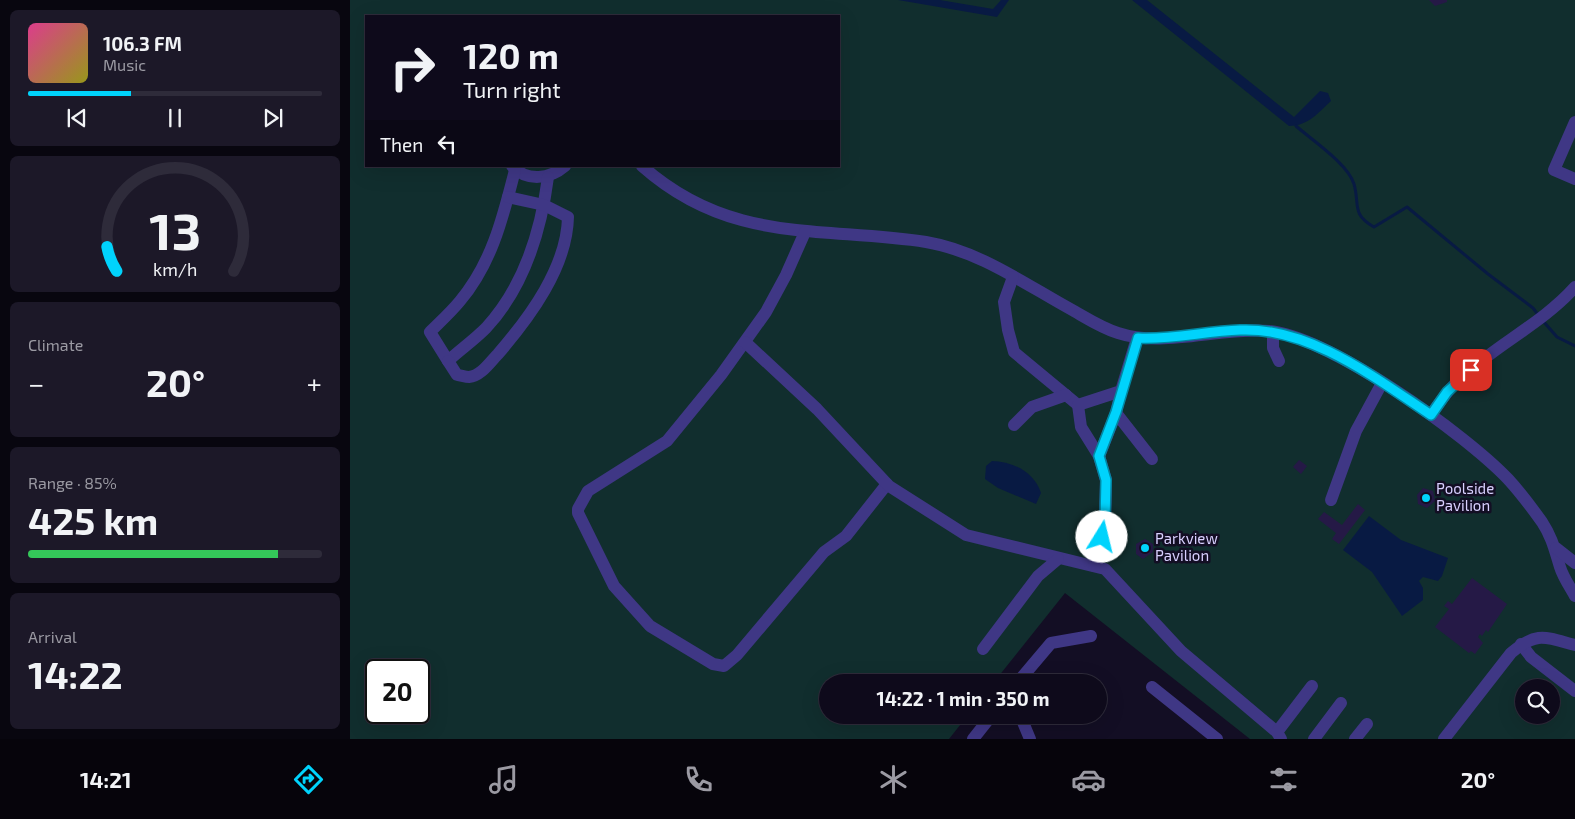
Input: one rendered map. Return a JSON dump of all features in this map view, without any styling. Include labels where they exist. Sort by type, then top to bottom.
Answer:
[{"type":"street","points":[[1575,122],[1554,170],[1575,179]]},
{"type":"street","points":[[508,197],[544,205],[568,217],[567,232],[548,284],[519,330],[483,371],[469,377],[457,375],[430,332],[461,300],[487,261],[502,224],[513,168],[533,177],[548,177],[563,167]]},
{"type":"street","points":[[643,167],[678,193],[727,216],[750,223],[805,232],[950,246],[967,252],[1102,326],[1138,338],[1159,339],[1240,330],[1273,332],[1330,353],[1382,383],[1431,415],[1508,480],[1542,523],[1556,548],[1560,568],[1575,596]]},
{"type":"street","points":[[448,361],[486,327],[513,288],[528,261],[544,205],[548,177]]},
{"type":"street","points":[[805,232],[786,275],[766,312],[721,375],[667,441],[588,491],[578,509],[582,523],[614,586],[650,626],[713,664],[724,666],[737,655],[824,552],[846,536],[887,484]]},
{"type":"street","points":[[1014,277],[1004,302],[1008,330],[1014,352],[1078,405],[1081,427],[1099,456],[1106,480],[1105,522],[1094,566]]},
{"type":"street","points":[[1431,415],[1447,392],[1460,378],[1529,328],[1564,299],[1575,287]]},
{"type":"street","points":[[1273,332],[1273,348],[1278,362]]},
{"type":"street","points":[[1099,456],[1116,412],[1138,338]]},
{"type":"street","points":[[745,342],[817,409],[887,484],[966,535],[1058,559],[1106,569],[1181,651],[1279,736],[1312,686]]},
{"type":"street","points":[[1331,500],[1356,431],[1382,383]]},
{"type":"street","points":[[1078,405],[1121,391]]},
{"type":"street","points":[[1014,425],[1032,407],[1066,395]]},
{"type":"street","points":[[1116,412],[1152,459]]},
{"type":"street","points":[[1556,548],[1575,563]]},
{"type":"street","points":[[983,649],[1038,576],[1058,559]]},
{"type":"street","points":[[1025,674],[1051,643],[1091,636]]},
{"type":"street","points":[[1444,739],[1511,653],[1521,644],[1538,637],[1549,636],[1575,645]]},
{"type":"street","points":[[1521,644],[1531,657],[1575,691]]},
{"type":"street","points":[[1152,687],[1217,739]]},
{"type":"street","points":[[1314,739],[1341,703]]},
{"type":"street","points":[[972,739],[984,724]]},
{"type":"street","points":[[1024,724],[1030,739]]},
{"type":"street","points":[[1355,739],[1367,724]]},
{"type":"green space","points":[[350,0],[1575,0],[1575,739],[1250,739],[1065,593],[1000,674],[819,674],[819,724],[961,724],[949,739],[350,739]]},
{"type":"water","points":[[898,0],[940,0],[993,9],[1001,0],[1009,0],[997,17]]},
{"type":"water","points":[[1132,0],[1147,0],[1294,117],[1320,91],[1328,93],[1331,101],[1302,124],[1289,126]]},
{"type":"water","points":[[992,461],[1008,463],[1028,474],[1041,493],[1036,504],[998,488],[985,479],[986,466]]},
{"type":"water","points":[[1369,516],[1401,540],[1448,558],[1442,576],[1438,581],[1423,577],[1419,581],[1423,588],[1423,600],[1402,616],[1372,572],[1343,550]]},
{"type":"building","points":[[1429,0],[1447,0],[1447,2],[1435,6]]},
{"type":"building","points":[[1299,460],[1307,466],[1301,474],[1293,467]]},
{"type":"building","name":"Poolside Pavilion","points":[[1423,488],[1433,491],[1435,501],[1427,508],[1418,504],[1417,495]]},
{"type":"building","points":[[1358,504],[1365,510],[1339,544],[1332,539],[1336,533],[1318,519],[1324,512],[1342,525]]},
{"type":"building","name":"Parkview Pavilion","points":[[1145,539],[1153,544],[1153,552],[1143,559],[1136,554],[1136,544]]},
{"type":"building","points":[[1472,578],[1507,604],[1488,632],[1486,630],[1482,636],[1480,634],[1478,637],[1483,643],[1475,654],[1471,651],[1469,653],[1435,627],[1449,609],[1444,606],[1448,601],[1452,604]]},
{"type":"waterway","points":[[1296,126],[1345,168],[1354,184],[1359,213],[1367,222],[1374,227],[1407,207],[1488,274],[1533,308],[1539,316]]},
{"type":"waterway","points":[[1543,321],[1557,337],[1575,346]]},
{"type":"place","name":"Poolside Pavilion","points":[[1426,498]]},
{"type":"place","name":"Parkview Pavilion","points":[[1145,548]]},
{"type":"route","points":[[1102,537],[1105,522],[1106,480],[1099,456],[1116,412],[1138,338],[1159,339],[1240,330],[1273,332],[1300,340],[1330,353],[1382,383],[1431,415],[1447,392],[1460,378],[1471,370]]}]
